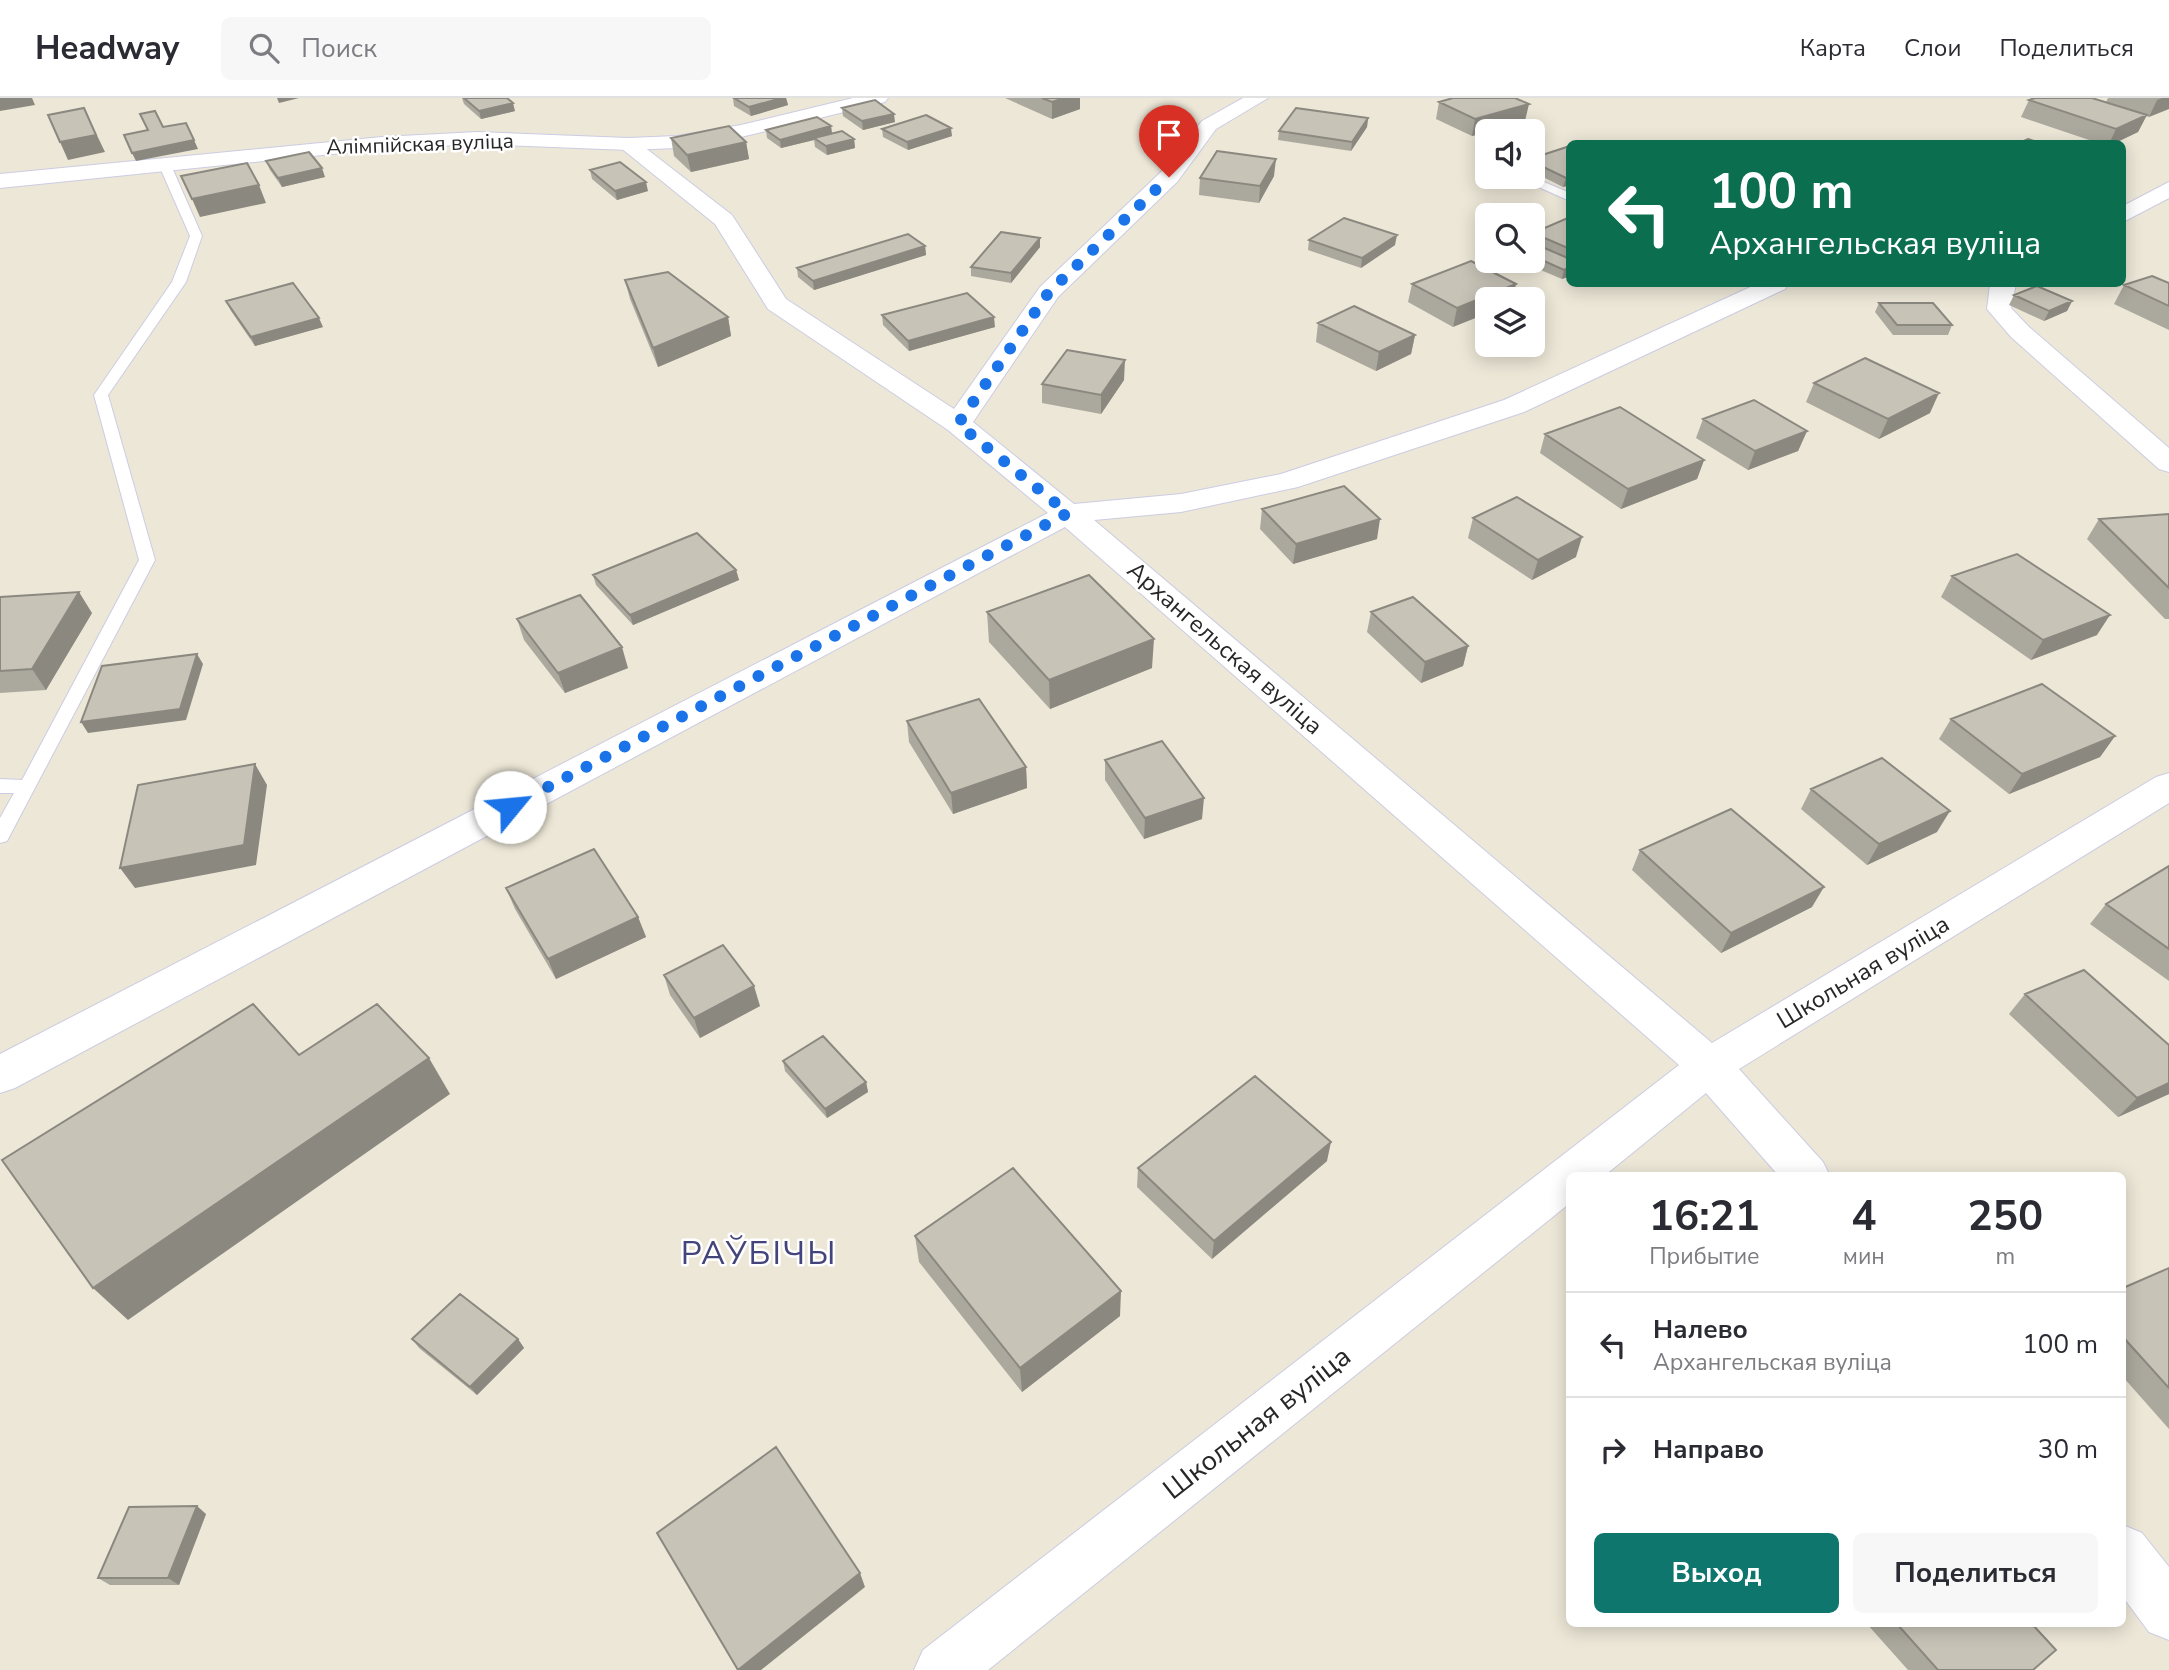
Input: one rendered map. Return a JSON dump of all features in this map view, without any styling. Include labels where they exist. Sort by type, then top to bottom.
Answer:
[{"type":"street","name":"Алімпійская вуліца","points":[[0,181],[382,143],[477,138],[628,144],[677,142],[741,131],[878,98]]},
{"type":"street","points":[[958,424],[1049,292],[1169,177],[1209,125],[1258,98]]},
{"type":"street","name":"Архангельская вуліца","points":[[628,144],[724,220],[777,304],[958,424],[1068,513],[1709,1066],[1803,1172]]},
{"type":"street","points":[[2126,213],[2169,189]]},
{"type":"street","points":[[0,1075],[1068,513],[1181,503],[1288,481],[1514,406],[1770,287]]},
{"type":"street","points":[[2001,287],[1999,309],[2006,317],[2162,452]]},
{"type":"street","name":"Школьная вуліца","points":[[1575,1172],[1709,1066],[2169,786]]},
{"type":"street","name":"Школьная вуліца","points":[[943,1670],[1566,1179]]},
{"type":"street","points":[[2126,1556],[2169,1612]]},
{"type":"lane","points":[[0,835],[147,560],[101,395],[179,282],[196,236],[164,163]]},
{"type":"lane","points":[[1545,187],[1566,195]]},
{"type":"lane","points":[[0,786],[28,787]]},
{"type":"building","points":[[464,98],[507,98],[513,103],[479,111]]},
{"type":"building","points":[[734,98],[782,98],[749,107]]},
{"type":"building","points":[[1042,98],[1064,98],[1052,102]]},
{"type":"building","points":[[1453,98],[1515,98],[1529,104],[1475,119],[1439,102]]},
{"type":"building","points":[[2092,98],[2147,115],[2116,129],[2029,100]]},
{"type":"building","points":[[875,100],[894,114],[862,121],[842,108]]},
{"type":"building","points":[[84,108],[96,135],[60,142],[48,115]]},
{"type":"building","points":[[1296,108],[1368,118],[1352,142],[1279,131]]},
{"type":"building","points":[[155,111],[163,127],[186,123],[194,140],[132,153],[124,135],[148,130],[140,114]]},
{"type":"building","points":[[926,115],[951,128],[907,142],[882,129]]},
{"type":"building","points":[[817,117],[831,126],[780,140],[766,130]]},
{"type":"building","points":[[729,126],[746,142],[687,155],[671,138]]},
{"type":"building","points":[[842,131],[854,139],[826,146],[814,138]]},
{"type":"building","points":[[1566,147],[1566,178],[1545,168],[1545,154]]},
{"type":"building","points":[[1217,151],[1276,159],[1260,186],[1200,178]]},
{"type":"building","points":[[309,152],[322,168],[278,178],[266,161]]},
{"type":"building","points":[[620,162],[646,182],[615,191],[590,170]]},
{"type":"building","points":[[247,163],[259,185],[192,199],[181,176]]},
{"type":"building","points":[[1344,218],[1397,235],[1362,258],[1309,240]]},
{"type":"building","points":[[1566,219],[1566,247],[1545,238],[1545,228]]},
{"type":"building","points":[[1001,232],[1040,238],[1011,273],[971,267]]},
{"type":"building","points":[[908,234],[925,246],[813,281],[797,268]]},
{"type":"building","points":[[1545,248],[1566,257],[1564,270],[1545,261]]},
{"type":"building","points":[[1471,261],[1475,263],[1475,273],[1494,273],[1516,284],[1509,287],[1475,287],[1475,301],[1457,308],[1412,284]]},
{"type":"building","points":[[668,272],[728,317],[653,348],[625,280]]},
{"type":"building","points":[[2152,276],[2169,283],[2169,306],[2126,286]]},
{"type":"building","points":[[293,283],[319,318],[251,337],[226,301]]},
{"type":"building","points":[[2039,287],[2072,301],[2049,311],[2014,295]]},
{"type":"building","points":[[967,293],[994,317],[908,341],[882,315]]},
{"type":"building","points":[[1879,303],[1933,303],[1952,325],[1897,325]]},
{"type":"building","points":[[1354,306],[1415,335],[1379,352],[1318,323]]},
{"type":"building","points":[[1067,350],[1125,360],[1101,395],[1042,384]]},
{"type":"building","points":[[1865,358],[1939,393],[1888,419],[1814,383]]},
{"type":"building","points":[[1754,400],[1807,431],[1755,451],[1703,419]]},
{"type":"building","points":[[1620,407],[1704,460],[1628,489],[1545,434]]},
{"type":"building","points":[[1344,486],[1380,519],[1296,544],[1262,509]]},
{"type":"building","points":[[1517,497],[1582,537],[1538,560],[1473,518]]},
{"type":"building","points":[[2169,514],[2169,588],[2099,519]]},
{"type":"building","points":[[697,533],[736,570],[630,615],[593,575]]},
{"type":"building","points":[[2017,554],[2110,615],[2043,640],[1952,576]]},
{"type":"building","points":[[1089,575],[1154,639],[1049,680],[987,612]]},
{"type":"building","points":[[79,592],[32,669],[0,671],[0,597]]},
{"type":"building","points":[[580,595],[622,647],[558,673],[517,619]]},
{"type":"building","points":[[1413,597],[1468,646],[1425,662],[1371,612]]},
{"type":"building","points":[[197,654],[180,709],[81,722],[102,666]]},
{"type":"building","points":[[2042,684],[2115,736],[2022,774],[1951,719]]},
{"type":"building","points":[[979,699],[1026,767],[951,793],[907,721]]},
{"type":"building","points":[[1162,741],[1204,798],[1145,818],[1105,760]]},
{"type":"building","points":[[1882,758],[1950,811],[1879,844],[1811,789]]},
{"type":"building","points":[[255,764],[244,845],[120,868],[138,785]]},
{"type":"building","points":[[1731,809],[1824,887],[1731,933],[1640,850]]},
{"type":"building","points":[[594,849],[638,917],[548,959],[506,888]]},
{"type":"building","points":[[2169,866],[2169,949],[2106,904]]},
{"type":"building","points":[[723,945],[754,986],[694,1018],[664,975]]},
{"type":"building","points":[[2084,970],[2169,1045],[2169,1083],[2137,1098],[2025,994]]},
{"type":"building","points":[[253,1004],[299,1055],[377,1004],[429,1058],[93,1288],[2,1160]]},
{"type":"building","points":[[823,1036],[866,1082],[825,1109],[783,1061]]},
{"type":"building","points":[[1255,1076],[1331,1142],[1214,1241],[1138,1168]]},
{"type":"building","points":[[1013,1168],[1121,1291],[1020,1368],[915,1236]]},
{"type":"building","points":[[2169,1268],[2169,1388],[2126,1340],[2126,1287]]},
{"type":"building","points":[[460,1294],[518,1339],[470,1387],[412,1339]]},
{"type":"building","points":[[776,1447],[860,1573],[738,1670],[657,1533]]},
{"type":"building","points":[[197,1506],[168,1578],[98,1578],[129,1507]]},
{"type":"building","points":[[1900,1627],[2035,1627],[2056,1650],[2033,1670],[1938,1670]]},
{"type":"district","name":"РАЎБІЧЫ","points":[[759,1253]]},
{"type":"route","points":[[510,807],[1068,513],[958,424],[1049,292],[1169,177]]}]
